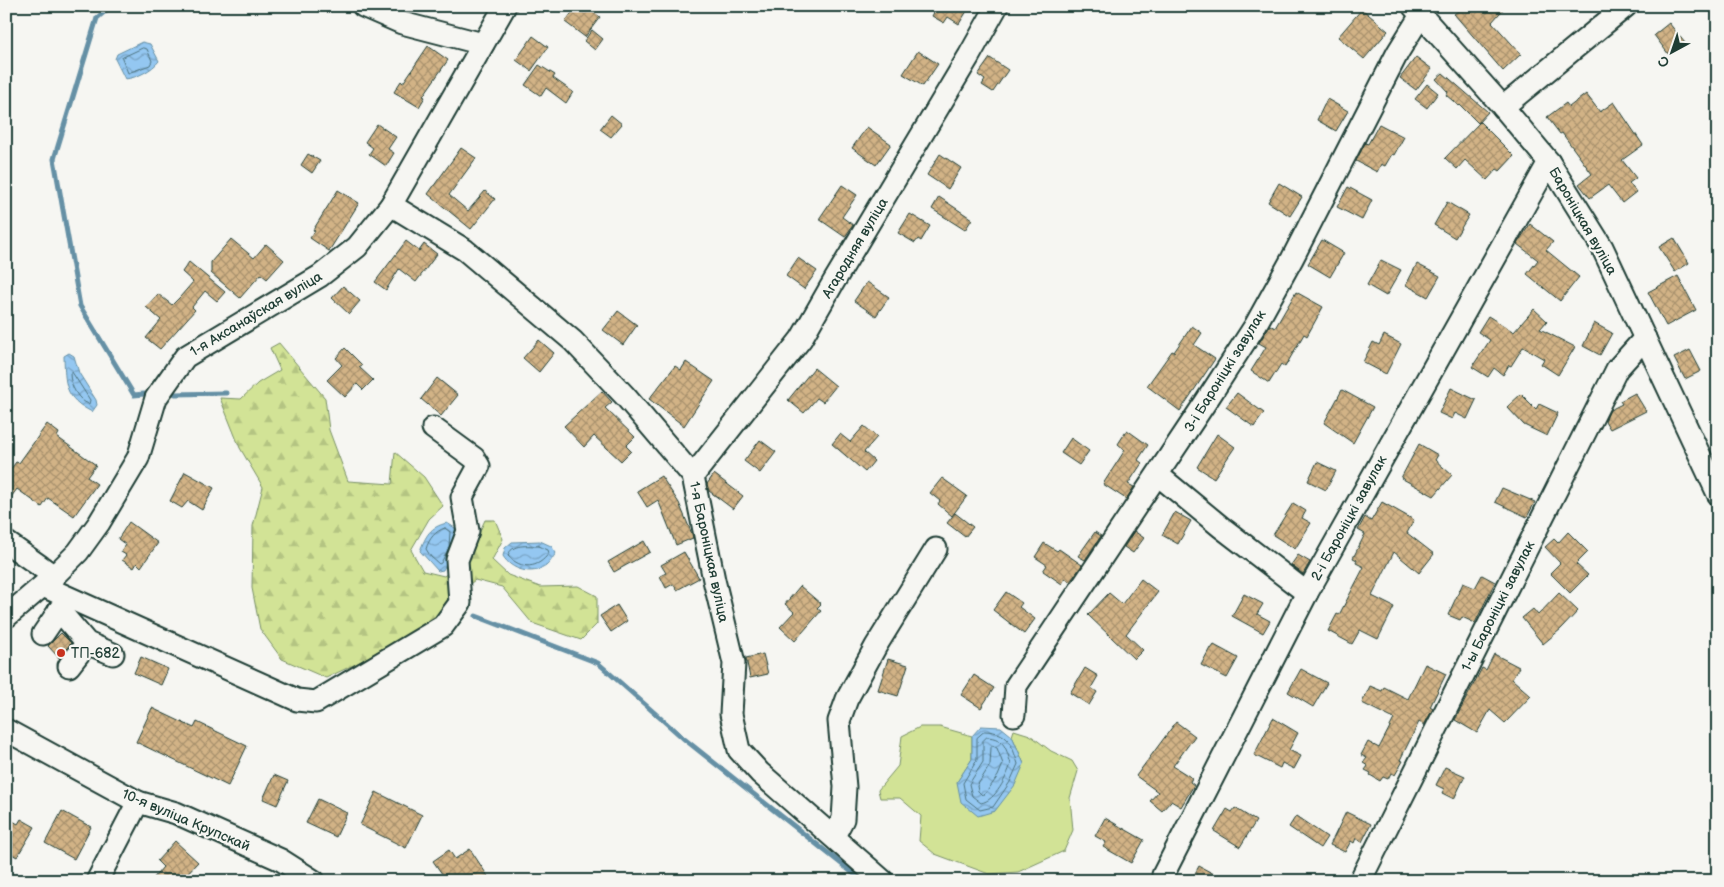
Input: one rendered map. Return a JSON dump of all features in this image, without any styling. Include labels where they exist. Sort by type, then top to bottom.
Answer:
[{"type":"street","points":[[363,6],[402,23],[483,44]]},
{"type":"street","name":"1-я Аксанаўская вуліца","points":[[6,618],[49,581],[78,552],[121,488],[138,458],[156,398],[186,357],[320,276],[357,247],[391,205],[505,6]]},
{"type":"street","name":"Агародняя вуліца","points":[[693,476],[802,339],[833,283],[997,6]]},
{"type":"street","points":[[1503,107],[1626,6]]},
{"type":"street","name":"Бароніцкая вуліца","points":[[1417,10],[1549,162],[1602,247],[1718,494]]},
{"type":"street","name":"3-і Бароніцкі завулак","points":[[1014,715],[1016,686],[1158,475],[1255,326],[1292,260],[1398,52],[1417,10]]},
{"type":"street","name":"2-і Бароніцкі завулак","points":[[1163,881],[1163,875],[1307,593],[1549,162]]},
{"type":"street","name":"1-я Бароніцкая вуліца","points":[[391,205],[465,250],[572,341],[626,396],[693,476],[714,580],[734,662],[731,714],[739,750],[760,773],[884,881]]},
{"type":"street","name":"1-ы Бароніцкі завулак","points":[[1360,881],[1618,369],[1645,338]]},
{"type":"street","points":[[64,603],[297,700],[316,702],[443,626],[460,603],[457,560],[468,531],[462,497],[479,466],[474,458],[433,428]]},
{"type":"street","points":[[1158,475],[1221,528],[1307,593]]},
{"type":"street","points":[[6,542],[49,581],[87,643],[113,654]]},
{"type":"street","points":[[834,836],[843,819],[845,787],[839,721],[847,699],[876,646],[936,549]]},
{"type":"street","points":[[43,634],[64,603]]},
{"type":"street","points":[[69,666],[87,643]]},
{"type":"street","name":"10-я вуліца Крупскай","points":[[6,730],[138,802],[184,816],[281,860],[314,881]]},
{"type":"street","points":[[98,881],[138,802]]},
{"type":"green space","points":[[279,343],[325,398],[329,430],[348,481],[392,484],[395,452],[424,477],[443,506],[429,519],[411,550],[423,571],[444,576],[467,559],[485,520],[495,520],[503,539],[492,560],[508,575],[540,587],[578,586],[597,596],[597,624],[581,640],[532,623],[502,587],[475,580],[451,599],[436,618],[362,661],[326,678],[282,659],[260,629],[252,588],[253,526],[263,487],[240,448],[220,398],[241,399],[258,383],[280,370],[270,348]]},
{"type":"green space","points":[[920,727],[940,727],[972,736],[972,759],[957,782],[1024,764],[1012,736],[1014,730],[1030,735],[1051,751],[1072,761],[1078,771],[1070,798],[1073,830],[1064,851],[1018,872],[989,874],[935,854],[919,841],[921,816],[900,798],[880,798],[878,790],[898,766],[902,736]]},
{"type":"water","points":[[142,42],[150,44],[159,61],[144,73],[125,79],[115,59],[117,54]]},
{"type":"water","points":[[69,353],[74,356],[79,373],[96,400],[97,405],[92,412],[76,401],[68,389],[64,356]]},
{"type":"water","points":[[447,523],[455,528],[454,548],[443,570],[438,571],[420,551],[429,533],[436,527]]},
{"type":"water","points":[[540,541],[551,546],[556,553],[547,565],[540,569],[528,571],[516,568],[503,556],[505,548],[512,542]]},
{"type":"water","points":[[981,726],[1001,727],[1012,736],[1024,764],[1015,785],[995,811],[978,816],[961,802],[957,782],[972,759],[972,736]]},
{"type":"building","points":[[577,6],[585,6],[600,17],[585,37],[565,22]]},
{"type":"building","points":[[931,6],[960,6],[967,11],[959,24],[948,17],[944,23],[932,16],[936,9]]},
{"type":"building","points":[[1464,6],[1506,6],[1492,22],[1521,54],[1503,71],[1454,14]]},
{"type":"building","points":[[1362,9],[1388,31],[1364,59],[1338,37]]},
{"type":"building","points":[[1669,23],[1685,43],[1669,55],[1654,35]]},
{"type":"building","points":[[592,30],[603,39],[595,50],[584,41]]},
{"type":"building","points":[[533,36],[548,47],[531,71],[516,60]]},
{"type":"building","points":[[428,46],[448,60],[423,96],[425,97],[419,107],[394,92],[401,81],[403,83]]},
{"type":"building","points":[[918,51],[938,64],[923,86],[903,74]]},
{"type":"building","points":[[1416,57],[1432,69],[1416,90],[1400,78]]},
{"type":"building","points":[[990,58],[1008,70],[993,92],[982,85],[985,80],[978,75]]},
{"type":"building","points":[[539,65],[555,75],[553,78],[573,92],[566,103],[546,88],[541,96],[525,85]]},
{"type":"building","points":[[1443,73],[1488,112],[1478,123],[1460,105],[1446,95],[1448,92],[1436,79]]},
{"type":"building","points":[[1427,84],[1438,93],[1427,108],[1415,99]]},
{"type":"building","points":[[1586,94],[1600,112],[1614,102],[1643,145],[1622,160],[1636,178],[1629,183],[1636,192],[1622,203],[1608,185],[1590,198],[1579,184],[1592,174],[1562,133],[1560,134],[1547,117],[1566,103],[1569,107]]},
{"type":"building","points":[[1327,99],[1348,111],[1336,131],[1317,120]]},
{"type":"building","points":[[611,115],[622,124],[611,137],[600,129]]},
{"type":"building","points":[[1480,122],[1514,156],[1500,171],[1497,169],[1487,180],[1465,160],[1457,169],[1445,158]]},
{"type":"building","points":[[377,124],[396,137],[388,149],[394,153],[386,166],[369,154],[373,148],[365,142]]},
{"type":"building","points":[[1379,124],[1404,137],[1394,155],[1392,154],[1385,166],[1381,164],[1377,172],[1356,161],[1365,143],[1368,144]]},
{"type":"building","points":[[867,127],[891,144],[876,165],[852,148]]},
{"type":"building","points":[[461,148],[476,158],[449,195],[468,211],[485,191],[495,199],[471,229],[428,194]]},
{"type":"building","points":[[308,154],[320,161],[312,173],[301,165]]},
{"type":"building","points":[[940,154],[961,168],[948,189],[927,175]]},
{"type":"building","points":[[1279,183],[1302,197],[1290,216],[1268,202]]},
{"type":"building","points":[[842,185],[857,195],[842,217],[853,225],[845,237],[819,219]]},
{"type":"building","points":[[1348,187],[1372,200],[1362,220],[1337,207]]},
{"type":"building","points":[[338,190],[359,203],[329,251],[310,238]]},
{"type":"building","points":[[939,197],[972,219],[965,230],[932,209]]},
{"type":"building","points":[[1447,202],[1469,215],[1455,238],[1434,225]]},
{"type":"building","points":[[910,214],[930,226],[921,241],[918,239],[915,243],[898,233]]},
{"type":"building","points":[[1530,224],[1553,242],[1546,250],[1579,277],[1560,301],[1527,274],[1538,260],[1517,244]]},
{"type":"building","points":[[1674,238],[1689,263],[1675,272],[1659,247]]},
{"type":"building","points":[[231,239],[254,258],[266,244],[284,260],[267,279],[261,274],[240,298],[211,273],[211,262]]},
{"type":"building","points":[[1322,240],[1344,253],[1330,277],[1308,264]]},
{"type":"building","points":[[406,241],[419,251],[424,244],[437,254],[416,282],[399,269],[386,290],[375,282]]},
{"type":"building","points":[[798,258],[817,271],[804,289],[786,276]]},
{"type":"building","points":[[1381,260],[1401,270],[1386,296],[1367,285]]},
{"type":"building","points":[[189,262],[225,292],[217,301],[205,291],[192,307],[195,310],[160,349],[146,338],[161,320],[146,307],[158,294],[172,305],[180,297],[193,282],[182,272]]},
{"type":"building","points":[[1417,264],[1440,276],[1428,297],[1406,285]]},
{"type":"building","points":[[1678,276],[1696,310],[1666,326],[1648,292]]},
{"type":"building","points":[[867,282],[889,297],[876,316],[854,301]]},
{"type":"building","points":[[343,286],[360,301],[349,314],[332,298]]},
{"type":"building","points":[[1296,292],[1323,307],[1307,336],[1304,334],[1285,367],[1281,364],[1269,383],[1251,371],[1266,347],[1259,343],[1270,325],[1275,328]]},
{"type":"building","points":[[1534,309],[1547,321],[1540,329],[1575,347],[1558,375],[1541,364],[1544,359],[1523,347],[1503,375],[1494,368],[1488,377],[1472,367],[1490,340],[1478,332],[1488,316],[1514,332]]},
{"type":"building","points":[[618,311],[637,325],[623,345],[603,330]]},
{"type":"building","points":[[1594,323],[1612,333],[1600,355],[1583,346]]},
{"type":"building","points":[[1192,326],[1202,333],[1194,345],[1215,359],[1180,411],[1147,386]]},
{"type":"building","points":[[1384,335],[1401,344],[1386,374],[1363,362],[1373,342],[1379,345]]},
{"type":"building","points":[[539,340],[554,353],[539,372],[523,358]]},
{"type":"building","points":[[345,348],[362,365],[359,367],[373,380],[363,390],[357,384],[345,397],[327,380],[342,365],[336,358]]},
{"type":"building","points":[[1690,350],[1701,371],[1685,379],[1674,358]]},
{"type":"building","points":[[686,362],[714,381],[684,426],[649,399],[675,366],[681,370]]},
{"type":"building","points":[[814,368],[836,386],[823,402],[817,398],[804,413],[788,400]]},
{"type":"building","points":[[437,378],[458,395],[441,416],[421,399]]},
{"type":"building","points":[[1451,388],[1476,400],[1467,419],[1455,413],[1452,419],[1439,413]]},
{"type":"building","points":[[1342,390],[1373,407],[1353,443],[1324,423]]},
{"type":"building","points":[[602,391],[612,402],[605,408],[635,437],[626,446],[631,451],[621,461],[594,436],[584,447],[564,426]]},
{"type":"building","points":[[1237,393],[1264,413],[1254,427],[1226,407]]},
{"type":"building","points":[[1635,393],[1646,411],[1610,429],[1605,421],[1610,410],[1622,404],[1620,401]]},
{"type":"building","points":[[1521,394],[1536,409],[1539,404],[1558,413],[1547,436],[1524,425],[1507,407]]},
{"type":"building","points":[[47,424],[59,433],[57,437],[96,465],[87,477],[97,484],[74,516],[48,498],[42,507],[17,489],[6,504],[6,475],[16,462],[19,463]]},
{"type":"building","points":[[864,426],[877,437],[864,452],[874,461],[865,472],[832,444],[840,434],[850,442]]},
{"type":"building","points":[[1127,430],[1148,445],[1138,460],[1142,463],[1128,484],[1134,487],[1126,499],[1103,484],[1125,450],[1118,444]]},
{"type":"building","points":[[1217,434],[1235,447],[1214,478],[1197,467]]},
{"type":"building","points":[[1071,438],[1089,451],[1079,465],[1061,453]]},
{"type":"building","points":[[760,440],[776,452],[760,473],[744,461]]},
{"type":"building","points":[[1419,444],[1438,455],[1435,460],[1452,475],[1434,496],[1401,478]]},
{"type":"building","points":[[1317,462],[1336,471],[1326,490],[1308,481]]},
{"type":"building","points":[[185,472],[214,488],[202,510],[188,501],[182,508],[170,501]]},
{"type":"building","points":[[714,474],[743,496],[733,509],[709,491],[707,484]]},
{"type":"building","points":[[661,476],[679,503],[693,538],[676,545],[658,500],[647,507],[637,491]]},
{"type":"building","points":[[942,478],[967,496],[952,516],[938,504],[940,501],[930,493]]},
{"type":"building","points":[[1502,488],[1535,502],[1527,517],[1495,502]]},
{"type":"building","points":[[1382,502],[1414,520],[1407,533],[1434,554],[1419,573],[1394,552],[1372,596],[1394,607],[1378,639],[1360,630],[1352,644],[1328,631],[1337,614],[1339,615],[1364,567],[1356,563],[1357,560],[1353,558],[1365,534],[1358,530],[1365,517],[1371,521]]},
{"type":"building","points":[[1293,503],[1306,511],[1302,518],[1311,523],[1295,549],[1273,535]]},
{"type":"building","points":[[1175,512],[1191,521],[1178,544],[1162,535]]},
{"type":"building","points":[[955,513],[973,527],[965,537],[947,523]]},
{"type":"building","points":[[129,522],[158,543],[141,567],[137,563],[134,568],[122,560],[126,555],[121,552],[126,545],[118,539]]},
{"type":"building","points":[[1134,531],[1144,538],[1133,553],[1124,547]]},
{"type":"building","points":[[1095,532],[1101,536],[1085,560],[1078,556]]},
{"type":"building","points":[[1568,532],[1588,552],[1576,564],[1588,575],[1570,593],[1550,573],[1560,563],[1545,547],[1554,539],[1558,543]]},
{"type":"building","points":[[644,541],[650,552],[614,572],[608,562]]},
{"type":"building","points":[[1044,543],[1057,551],[1059,549],[1082,565],[1070,582],[1065,578],[1062,584],[1043,571],[1047,565],[1035,557]]},
{"type":"building","points":[[684,552],[699,578],[677,590],[673,584],[666,588],[660,576],[666,573],[661,565]]},
{"type":"building","points":[[1298,555],[1310,562],[1303,574],[1291,565]]},
{"type":"building","points":[[1482,575],[1495,582],[1475,623],[1462,617],[1460,620],[1448,615],[1463,583],[1475,588]]},
{"type":"building","points":[[1141,579],[1158,592],[1126,634],[1143,650],[1134,659],[1088,615],[1109,593],[1122,604]]},
{"type":"building","points":[[800,586],[821,604],[817,608],[821,611],[795,641],[780,627],[794,612],[785,604]]},
{"type":"building","points":[[1006,592],[1022,603],[1019,607],[1035,619],[1024,634],[993,610]]},
{"type":"building","points":[[1559,593],[1578,611],[1543,644],[1522,618],[1533,609],[1538,615]]},
{"type":"building","points":[[1244,594],[1263,604],[1257,614],[1270,621],[1263,633],[1232,616]]},
{"type":"building","points":[[617,605],[627,621],[611,632],[600,616]]},
{"type":"building","name":"ТП-682","points":[[61,633],[71,643],[59,658],[48,646]]},
{"type":"building","points":[[1214,645],[1238,658],[1227,678],[1201,665],[1210,648]]},
{"type":"building","points":[[763,654],[768,674],[750,678],[746,658]]},
{"type":"building","points":[[1494,654],[1519,667],[1512,679],[1531,696],[1505,723],[1490,710],[1477,733],[1455,720],[1482,668],[1486,670]]},
{"type":"building","points":[[141,657],[168,669],[161,685],[134,673]]},
{"type":"building","points":[[888,659],[908,665],[898,696],[878,690]]},
{"type":"building","points":[[1425,664],[1446,674],[1430,707],[1433,709],[1424,725],[1419,722],[1400,760],[1403,761],[1395,775],[1391,773],[1388,779],[1383,777],[1380,781],[1365,770],[1368,766],[1363,763],[1367,758],[1361,755],[1368,742],[1379,748],[1394,719],[1362,703],[1370,686],[1382,691],[1384,687],[1408,699]]},
{"type":"building","points":[[1085,668],[1098,676],[1091,688],[1097,692],[1089,705],[1070,693]]},
{"type":"building","points":[[1301,669],[1327,683],[1313,707],[1288,692]]},
{"type":"building","points":[[974,675],[994,688],[981,708],[961,695]]},
{"type":"building","points":[[152,708],[194,728],[197,722],[247,746],[228,786],[136,742]]},
{"type":"building","points":[[1273,718],[1298,733],[1289,750],[1301,756],[1294,769],[1282,763],[1280,768],[1254,755]]},
{"type":"building","points":[[1176,722],[1195,736],[1173,766],[1192,778],[1190,782],[1194,785],[1181,807],[1171,801],[1162,811],[1150,801],[1158,792],[1136,776]]},
{"type":"building","points":[[1445,767],[1465,776],[1454,799],[1442,793],[1444,789],[1436,785]]},
{"type":"building","points":[[274,775],[288,781],[277,805],[263,799]]},
{"type":"building","points":[[376,792],[422,815],[406,848],[360,825]]},
{"type":"building","points":[[318,799],[347,813],[336,837],[306,823]]},
{"type":"building","points":[[1235,808],[1256,821],[1240,847],[1214,831],[1227,809],[1232,812]]},
{"type":"building","points":[[62,811],[91,827],[74,859],[45,843]]},
{"type":"building","points":[[1346,812],[1371,824],[1362,842],[1356,838],[1354,843],[1351,841],[1345,852],[1330,845]]},
{"type":"building","points":[[1296,816],[1327,837],[1320,848],[1289,827]]},
{"type":"building","points":[[6,817],[18,824],[21,819],[35,827],[17,857],[6,851]]},
{"type":"building","points":[[1105,818],[1144,840],[1131,863],[1103,847],[1106,842],[1095,836]]},
{"type":"building","points":[[175,841],[198,862],[180,881],[151,881],[163,867],[157,861]]},
{"type":"building","points":[[470,849],[491,881],[447,881],[433,861],[449,850],[455,859]]},
{"type":"building","points":[[1199,866],[1227,881],[1191,881]]},
{"type":"waterway","points":[[111,6],[97,18],[54,159],[80,306],[134,395],[144,394]]},
{"type":"waterway","points":[[175,394],[226,393]]},
{"type":"waterway","points":[[476,616],[598,663],[683,738],[863,881]]},
{"type":"place","name":"ТП-682","points":[[61,653]]}]
